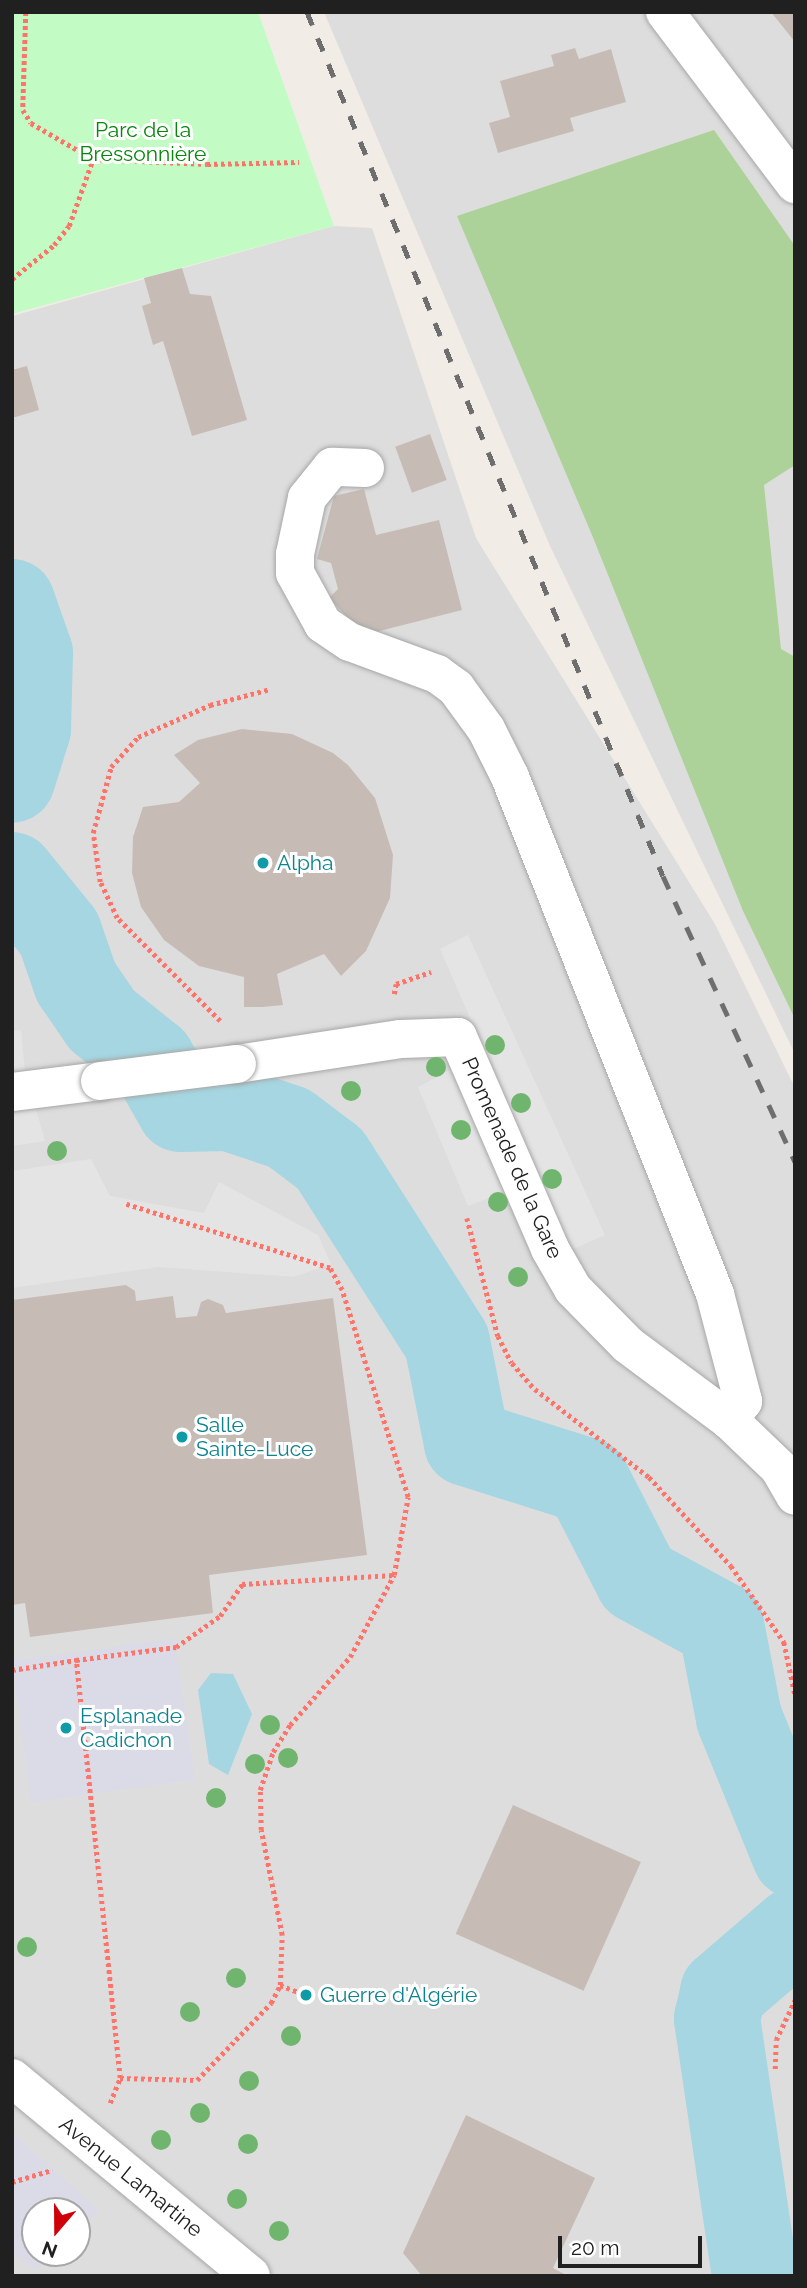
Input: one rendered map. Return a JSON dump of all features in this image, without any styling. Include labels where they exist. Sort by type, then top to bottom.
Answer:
[{"type":"street","points":[[665,12],[795,184]]},
{"type":"street","points":[[365,468],[332,467],[307,498],[295,573],[323,624],[350,642],[437,674],[456,688],[486,729],[510,777],[715,1294],[743,1401],[729,1420]]},
{"type":"street","name":"Promenade de la Gare","points":[[12,1092],[237,1064],[401,1039],[458,1037],[550,1249],[573,1289],[628,1345],[729,1420],[779,1468],[795,1496]]},
{"type":"street","name":"Avenue Lamartine","points":[[12,2078],[251,2276]]},
{"type":"path","points":[[26,12],[23,110],[31,123],[93,159],[207,164],[299,162]]},
{"type":"path","points":[[12,279],[54,245],[68,226],[93,159]]},
{"type":"path","points":[[223,1025],[117,918],[100,882],[93,833],[111,767],[138,737],[210,705],[270,689]]},
{"type":"path","points":[[393,1003],[396,984],[431,972]]},
{"type":"path","points":[[120,2078],[197,2080],[247,2031],[280,1985],[282,1935],[261,1830],[260,1790],[273,1752],[290,1725],[350,1657],[394,1575],[408,1497],[342,1290],[330,1268],[126,1204]]},
{"type":"path","points":[[467,1218],[498,1336],[512,1363],[535,1389],[649,1477],[731,1566],[783,1642],[795,1694]]},
{"type":"path","points":[[12,1670],[176,1647],[220,1616],[242,1584],[394,1575]]},
{"type":"path","points":[[76,1660],[120,2078],[107,2112]]},
{"type":"path","points":[[280,1985],[301,1993]]},
{"type":"path","points":[[775,2069],[776,2040],[795,2000]]},
{"type":"path","points":[[12,2182],[62,2164]]},
{"type":"shaded area","points":[[324,12],[795,12],[795,1054],[550,546]]},
{"type":"shaded area","points":[[334,226],[372,228],[476,538],[715,924],[795,1088],[795,2276],[12,2276],[12,316]]},
{"type":"shaded area","points":[[468,935],[605,1235],[573,1249],[536,1180],[468,1206],[418,1087],[485,1052],[440,949]]},
{"type":"shaded area","points":[[21,1030],[25,1071],[45,1141],[12,1146],[12,1031]]},
{"type":"shaded area","points":[[91,1159],[110,1196],[204,1213],[219,1182],[318,1235],[331,1264],[294,1277],[159,1267],[12,1288],[12,1171]]},
{"type":"shaded area","points":[[175,1638],[195,1780],[32,1803],[12,1661]]},
{"type":"shaded area","points":[[12,2132],[84,2197],[21,2197],[21,2259],[12,2252]]},
{"type":"shaded area","points":[[91,2203],[99,2210],[91,2218]]},
{"type":"green space","name":"Parc de la Bressonnière","points":[[12,12],[258,12],[334,226],[12,314]]},
{"type":"green space","points":[[714,130],[795,246],[795,465],[764,485],[781,649],[795,657],[795,1019],[743,911],[592,535],[457,216]]},
{"type":"water","points":[[211,1673],[233,1674],[252,1714],[228,1775],[209,1764],[198,1690]]},
{"type":"building","points":[[771,12],[795,12],[795,42]]},
{"type":"building","points":[[575,48],[579,59],[611,49],[626,102],[570,118],[574,131],[498,153],[489,123],[510,117],[500,81],[554,66],[551,55]]},
{"type":"building","points":[[182,268],[190,294],[211,296],[247,420],[192,436],[163,341],[153,345],[142,306],[151,303],[144,278]]},
{"type":"building","points":[[27,366],[39,410],[12,418],[12,370]]},
{"type":"building","points":[[430,434],[447,480],[412,493],[395,447]]},
{"type":"building","points":[[364,489],[376,535],[439,520],[462,610],[364,635],[329,598],[338,589],[331,563],[317,559],[334,496]]},
{"type":"building","points":[[242,729],[292,734],[333,753],[348,765],[375,798],[393,855],[390,898],[366,951],[341,976],[324,954],[277,974],[283,1005],[244,1007],[244,977],[199,966],[164,940],[141,907],[132,873],[133,837],[143,807],[179,802],[200,783],[174,755],[198,740]]},
{"type":"building","name":"Salle Sainte-Luce","points":[[126,1285],[135,1291],[136,1301],[173,1296],[176,1318],[197,1316],[201,1302],[208,1299],[223,1305],[226,1313],[333,1298],[367,1555],[209,1575],[213,1613],[30,1637],[25,1603],[12,1605],[12,1300]]},
{"type":"building","points":[[513,1805],[641,1862],[584,1991],[456,1934]]},
{"type":"building","points":[[466,2115],[595,2178],[553,2268],[568,2276],[422,2276],[403,2253]]},
{"type":"waterway","points":[[12,602],[30,653],[28,729],[12,780]]},
{"type":"waterway","points":[[12,875],[59,933],[76,982],[102,1020],[152,1060],[180,1109],[229,1108],[289,1128],[330,1159],[447,1342],[467,1443],[587,1481],[638,1580],[721,1625],[739,1718],[795,1855]]},
{"type":"waterway","points":[[755,2276],[717,2019],[723,1992],[795,1930]]},
{"type":"railway","points":[[307,12],[663,876],[795,1162]]},
{"type":"place","name":"Alpha","points":[[263,863]]},
{"type":"place","name":"Salle Sainte-Luce","points":[[182,1437]]},
{"type":"place","name":"Esplanade Cadichon","points":[[66,1728]]},
{"type":"place","name":"Guerre d'Algérie","points":[[306,1995]]}]
